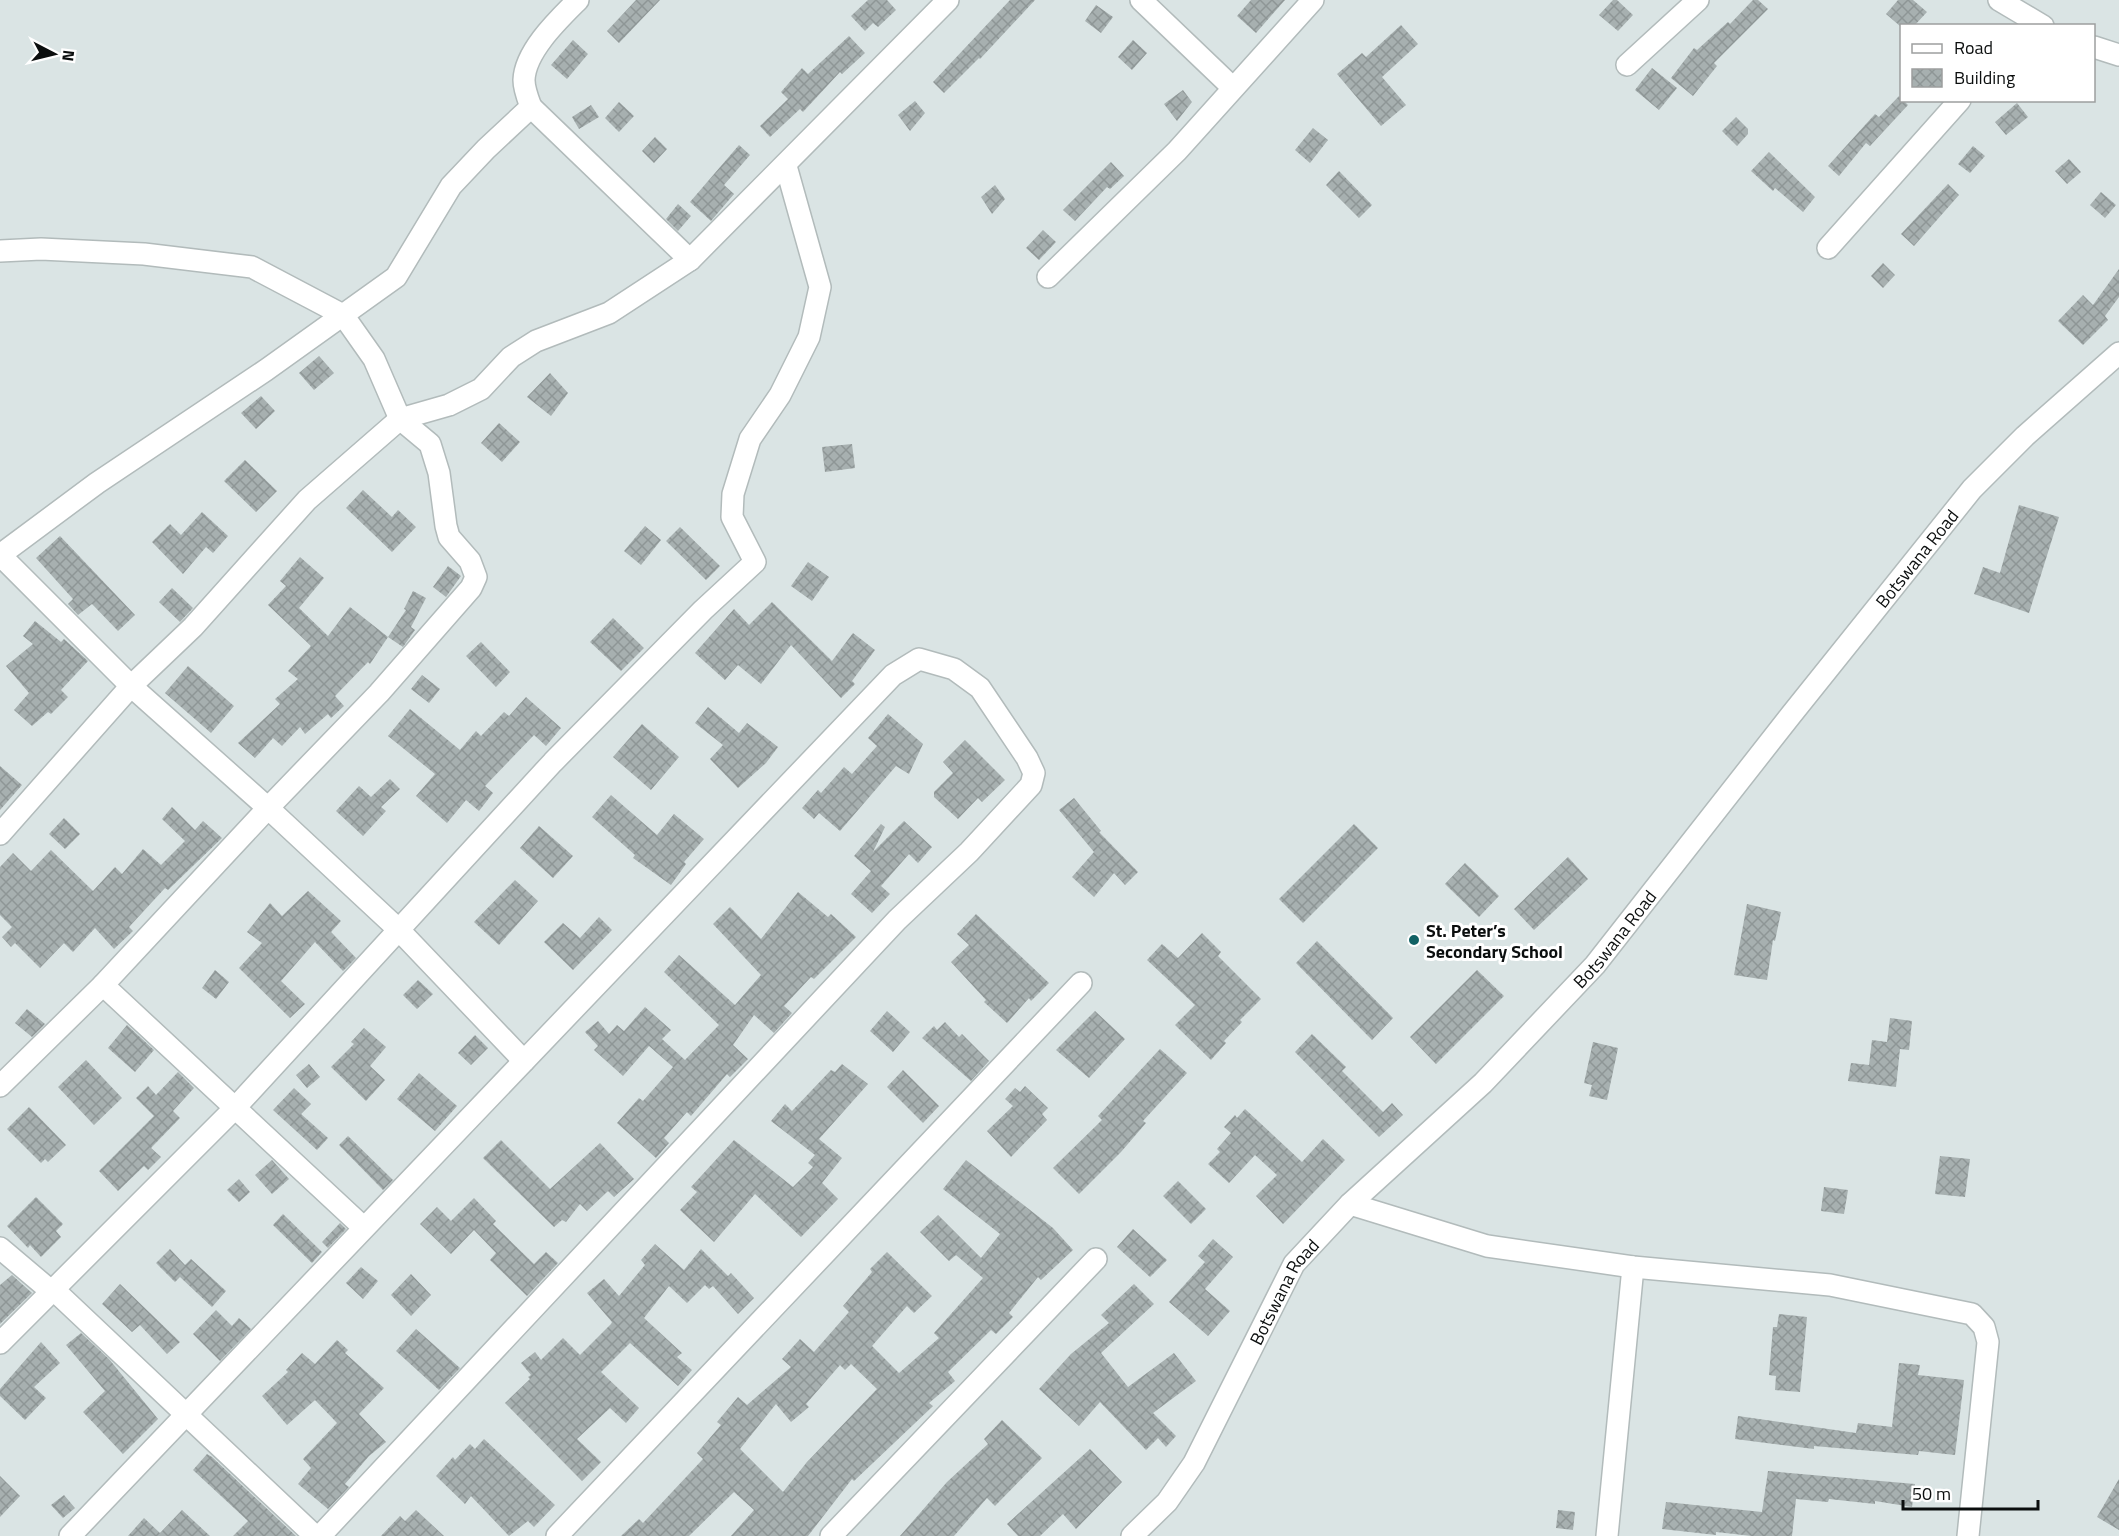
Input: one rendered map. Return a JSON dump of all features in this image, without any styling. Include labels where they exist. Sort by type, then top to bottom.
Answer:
[{"type":"street","points":[[578,0],[551,27],[533,56],[524,79],[531,107],[690,261]]},
{"type":"street","points":[[0,834],[132,686],[192,627],[307,500],[400,419],[449,405],[481,389],[511,357],[536,341],[609,313],[690,261],[948,0]]},
{"type":"street","points":[[1141,0],[1232,87]]},
{"type":"street","points":[[1048,277],[1177,151],[1232,87],[1313,0]]},
{"type":"street","points":[[1627,65],[1698,0]]},
{"type":"street","points":[[1999,0],[2034,24]]},
{"type":"street","points":[[2095,47],[2119,55]]},
{"type":"street","points":[[1828,248],[1958,102]]},
{"type":"street","points":[[524,1061],[398,929],[132,686],[0,555],[97,483],[266,370],[396,278],[452,186],[486,149],[531,107]]},
{"type":"street","points":[[0,1343],[234,1109],[398,929],[612,701],[755,562],[732,517],[733,494],[750,439],[780,395],[809,337],[819,287],[786,166]]},
{"type":"street","points":[[0,251],[41,249],[144,254],[252,267],[343,315],[374,359],[400,419],[430,444],[439,473],[449,537],[470,561],[476,577],[471,588],[379,693],[103,985],[4,1074]]},
{"type":"street","name":"Botswana Road","points":[[1132,1536],[1167,1502],[1194,1463],[1294,1264],[1350,1204],[1483,1083],[1595,965],[1972,489],[2025,436],[2119,353]]},
{"type":"street","points":[[70,1536],[893,675],[919,659],[954,669],[980,688],[1027,758],[1034,773],[1031,785],[969,852],[897,920],[320,1536]]},
{"type":"street","points":[[557,1536],[1081,983]]},
{"type":"street","points":[[103,985],[363,1227]]},
{"type":"street","points":[[1350,1204],[1487,1246],[1633,1267],[1830,1285],[1972,1314],[1984,1327],[1988,1342],[1968,1536]]},
{"type":"street","points":[[0,1248],[31,1275],[54,1290],[315,1536]]},
{"type":"street","points":[[831,1536],[1096,1259]]},
{"type":"street","points":[[1607,1536],[1633,1267]]},
{"type":"building","points":[[636,0],[660,0],[619,43],[607,31]]},
{"type":"building","points":[[868,0],[887,0],[896,10],[878,27],[873,23],[865,31],[851,16]]},
{"type":"building","points":[[1010,0],[1035,0],[980,59],[944,93],[933,82]]},
{"type":"building","points":[[1251,0],[1285,0],[1256,33],[1237,16]]},
{"type":"building","points":[[1613,0],[1617,0],[1633,15],[1618,31],[1599,15]]},
{"type":"building","points":[[1753,0],[1758,0],[1768,9],[1714,63],[1717,66],[1693,96],[1671,78],[1694,48],[1697,50],[1728,22],[1730,24]]},
{"type":"building","points":[[1898,0],[1913,0],[1927,12],[1916,24],[1900,24],[1900,26],[1886,14]]},
{"type":"building","points":[[1096,5],[1113,17],[1101,33],[1085,21]]},
{"type":"building","points":[[1401,25],[1418,44],[1382,77],[1406,105],[1381,126],[1337,74],[1362,53],[1366,57]]},
{"type":"building","points":[[849,36],[865,53],[842,74],[840,72],[803,112],[800,109],[770,137],[760,126],[788,99],[781,92],[802,68],[808,74]]},
{"type":"building","points":[[573,40],[588,54],[567,79],[551,65]]},
{"type":"building","points":[[1133,40],[1147,53],[1132,70],[1118,57]]},
{"type":"building","points":[[1652,68],[1677,88],[1659,110],[1635,90]]},
{"type":"building","points":[[1183,90],[1192,102],[1177,121],[1164,104]]},
{"type":"building","points":[[1899,96],[1900,102],[1908,105],[1870,146],[1866,143],[1839,176],[1828,166],[1875,114],[1879,117]]},
{"type":"building","points":[[915,101],[925,113],[910,131],[898,115]]},
{"type":"building","points":[[619,102],[634,116],[619,132],[605,118]]},
{"type":"building","points":[[2017,103],[2028,117],[2006,135],[1995,122]]},
{"type":"building","points":[[591,105],[599,117],[579,129],[572,117]]},
{"type":"building","points":[[1736,117],[1748,129],[1748,134],[1737,146],[1722,131]]},
{"type":"building","points":[[1313,128],[1328,140],[1310,163],[1295,150]]},
{"type":"building","points":[[655,137],[667,149],[654,163],[642,151]]},
{"type":"building","points":[[739,145],[750,155],[724,185],[734,194],[711,221],[690,202]]},
{"type":"building","points":[[1973,146],[1985,156],[1970,173],[1958,164]]},
{"type":"building","points":[[1769,152],[1815,197],[1803,212],[1775,188],[1773,191],[1751,171]]},
{"type":"building","points":[[2069,159],[2081,172],[2067,184],[2055,171]]},
{"type":"building","points":[[1111,162],[1124,176],[1110,189],[1107,187],[1075,221],[1063,210]]},
{"type":"building","points":[[1339,171],[1372,205],[1359,218],[1326,185]]},
{"type":"building","points":[[1948,184],[1959,195],[1914,246],[1901,234]]},
{"type":"building","points":[[995,185],[1005,199],[992,214],[981,197]]},
{"type":"building","points":[[2101,192],[2116,205],[2105,218],[2090,205]]},
{"type":"building","points":[[678,204],[691,216],[678,231],[666,219]]},
{"type":"building","points":[[1043,230],[1056,242],[1039,260],[1026,248]]},
{"type":"building","points":[[1883,263],[1895,275],[1883,288],[1871,276]]},
{"type":"building","points":[[2119,269],[2119,297],[2105,316],[2108,320],[2083,345],[2058,321],[2083,295],[2093,305]]},
{"type":"building","points":[[319,356],[334,373],[314,390],[299,373]]},
{"type":"building","points":[[550,373],[568,393],[551,416],[527,397]]},
{"type":"building","points":[[261,396],[275,411],[256,429],[241,413]]},
{"type":"building","points":[[499,423],[520,442],[502,462],[481,443]]},
{"type":"building","points":[[852,444],[855,468],[825,472],[822,447]]},
{"type":"building","points":[[245,460],[277,491],[256,512],[224,481]]},
{"type":"building","points":[[363,490],[392,517],[398,510],[416,527],[392,552],[346,508]]},
{"type":"building","points":[[2019,505],[2059,517],[2029,613],[1974,594],[1983,567],[2000,573]]},
{"type":"building","points":[[202,512],[228,536],[213,553],[206,547],[183,574],[152,542],[170,524],[181,535]]},
{"type":"building","points":[[645,526],[661,540],[641,565],[624,551]]},
{"type":"building","points":[[680,527],[720,566],[706,580],[666,541]]},
{"type":"building","points":[[60,536],[135,615],[118,631],[92,604],[78,615],[68,604],[73,599],[36,558]]},
{"type":"building","points":[[300,557],[324,578],[299,608],[328,636],[350,607],[388,637],[370,664],[368,662],[335,696],[344,706],[331,718],[328,714],[305,734],[300,727],[282,746],[273,738],[255,758],[238,743],[280,704],[275,699],[298,679],[288,671],[311,646],[268,605],[286,586],[280,581]]},
{"type":"building","points":[[808,562],[829,577],[812,601],[791,586]]},
{"type":"building","points":[[448,566],[461,576],[446,597],[433,587]]},
{"type":"building","points":[[172,588],[193,608],[180,622],[159,602]]},
{"type":"building","points":[[413,591],[426,598],[411,627],[415,630],[403,647],[388,637],[406,610],[404,609]]},
{"type":"building","points":[[772,602],[832,661],[853,633],[875,650],[852,681],[855,684],[841,698],[791,645],[761,684],[738,665],[725,680],[695,653],[734,609],[749,625]]},
{"type":"building","points":[[613,618],[644,648],[621,671],[590,642]]},
{"type":"building","points":[[35,621],[61,642],[64,639],[88,661],[61,690],[68,697],[51,714],[48,712],[32,726],[14,710],[29,693],[6,666],[33,644],[23,636]]},
{"type":"building","points":[[481,642],[510,672],[496,687],[466,656]]},
{"type":"building","points":[[188,666],[234,706],[211,733],[165,693]]},
{"type":"building","points":[[422,675],[440,689],[429,703],[411,689]]},
{"type":"building","points":[[526,697],[561,728],[546,746],[534,735],[485,786],[493,793],[479,811],[466,800],[447,823],[416,796],[435,774],[388,736],[410,709],[460,750],[476,731],[481,736],[504,712],[509,716]]},
{"type":"building","points":[[708,707],[739,733],[747,723],[778,747],[766,763],[738,788],[710,759],[723,745],[695,723]]},
{"type":"building","points":[[888,714],[923,744],[909,774],[896,766],[840,831],[819,813],[814,819],[802,808],[818,790],[821,793],[844,767],[852,774],[877,746],[868,738]]},
{"type":"building","points":[[642,724],[679,757],[651,790],[613,757]]},
{"type":"building","points":[[965,740],[1005,780],[982,802],[978,798],[958,819],[934,797],[934,792],[953,773],[943,762]]},
{"type":"building","points":[[0,766],[22,785],[0,810]]},
{"type":"building","points":[[390,779],[400,789],[381,807],[386,811],[363,836],[336,811],[359,786],[371,797]]},
{"type":"building","points":[[611,795],[657,835],[674,814],[704,839],[684,862],[686,864],[671,885],[633,858],[635,855],[592,817]]},
{"type":"building","points":[[1074,798],[1101,831],[1099,832],[1138,872],[1125,885],[1114,873],[1094,897],[1072,877],[1094,852],[1059,810]]},
{"type":"building","points":[[172,807],[195,830],[203,821],[222,838],[168,890],[165,888],[129,927],[133,931],[114,949],[95,928],[73,952],[64,943],[40,968],[15,943],[11,947],[2,937],[12,927],[0,915],[0,867],[13,853],[31,871],[51,850],[93,891],[115,867],[122,874],[143,849],[161,865],[185,841],[162,819]]},
{"type":"building","points":[[64,818],[80,834],[65,849],[49,834]]},
{"type":"building","points":[[904,821],[932,847],[918,863],[909,854],[881,886],[890,894],[872,913],[851,894],[871,871],[854,856],[881,824],[885,827],[873,852]]},
{"type":"building","points":[[1354,824],[1378,848],[1303,923],[1279,899]]},
{"type":"building","points":[[539,826],[573,856],[553,878],[520,848]]},
{"type":"building","points":[[1568,857],[1588,879],[1534,930],[1514,909]]},
{"type":"building","points":[[1465,863],[1499,896],[1479,917],[1445,884]]},
{"type":"building","points":[[515,880],[538,901],[499,945],[474,922]]},
{"type":"building","points":[[308,891],[341,921],[331,932],[356,958],[343,971],[315,942],[281,981],[305,1004],[290,1018],[239,968],[262,943],[247,932],[270,903],[282,916]]},
{"type":"building","points":[[798,892],[828,917],[831,914],[856,937],[814,979],[811,977],[784,1006],[792,1013],[774,1033],[754,1015],[733,1045],[748,1059],[730,1077],[727,1074],[691,1116],[687,1112],[664,1138],[669,1143],[656,1158],[617,1123],[639,1098],[643,1101],[673,1067],[649,1046],[623,1076],[594,1050],[598,1046],[585,1032],[598,1021],[609,1034],[617,1025],[624,1031],[645,1007],[671,1030],[662,1039],[685,1060],[719,1025],[664,972],[679,955],[735,1005],[761,975],[713,924],[730,907],[761,939]]},
{"type":"building","points":[[1747,904],[1781,912],[1775,941],[1773,940],[1767,980],[1734,975]]},
{"type":"building","points":[[976,914],[1049,983],[1031,1001],[1029,998],[1007,1023],[984,1002],[986,1000],[951,962],[969,945],[957,934]]},
{"type":"building","points":[[599,917],[612,930],[573,970],[544,942],[563,923],[580,938]]},
{"type":"building","points":[[1202,933],[1221,952],[1218,956],[1261,999],[1240,1020],[1242,1022],[1224,1041],[1226,1043],[1211,1060],[1175,1025],[1195,1005],[1147,960],[1162,944],[1178,958]]},
{"type":"building","points":[[1317,941],[1393,1018],[1372,1040],[1296,963]]},
{"type":"building","points":[[215,970],[229,982],[216,999],[202,988]]},
{"type":"building","points":[[1477,970],[1504,996],[1436,1064],[1410,1037]]},
{"type":"building","points":[[418,980],[433,994],[417,1009],[403,995]]},
{"type":"building","points":[[27,1009],[45,1024],[32,1037],[15,1023]]},
{"type":"building","points":[[887,1011],[910,1032],[893,1052],[870,1031]]},
{"type":"building","points":[[1095,1011],[1125,1039],[1089,1078],[1056,1050]]},
{"type":"building","points":[[1890,1018],[1912,1021],[1909,1050],[1900,1049],[1896,1087],[1848,1081],[1851,1063],[1869,1065],[1872,1040],[1887,1042]]},
{"type":"building","points":[[945,1022],[959,1037],[962,1034],[989,1061],[971,1081],[922,1038],[934,1026],[937,1030]]},
{"type":"building","points":[[127,1025],[154,1050],[135,1072],[108,1048]]},
{"type":"building","points":[[364,1028],[386,1047],[370,1066],[385,1080],[366,1101],[331,1067],[354,1044],[351,1042]]},
{"type":"building","points":[[1312,1034],[1346,1067],[1342,1071],[1383,1112],[1392,1103],[1403,1115],[1379,1137],[1295,1052]]},
{"type":"building","points":[[475,1035],[488,1048],[471,1065],[458,1053]]},
{"type":"building","points":[[1593,1042],[1618,1048],[1607,1100],[1589,1096],[1592,1085],[1584,1083]]},
{"type":"building","points":[[1160,1049],[1187,1073],[1143,1121],[1146,1123],[1121,1152],[1079,1194],[1053,1168],[1102,1120],[1098,1116]]},
{"type":"building","points":[[86,1060],[122,1098],[94,1125],[58,1087]]},
{"type":"building","points":[[309,1064],[320,1077],[307,1088],[296,1075]]},
{"type":"building","points":[[842,1064],[868,1084],[819,1139],[842,1158],[822,1183],[838,1199],[801,1237],[755,1194],[714,1242],[680,1210],[697,1192],[691,1187],[734,1140],[793,1187],[813,1167],[808,1163],[815,1155],[771,1121],[785,1104],[792,1111],[831,1070],[835,1072]]},
{"type":"building","points":[[903,1070],[939,1106],[923,1123],[887,1087]]},
{"type":"building","points":[[178,1072],[194,1088],[173,1111],[180,1118],[151,1148],[161,1157],[148,1170],[144,1166],[118,1191],[99,1171],[154,1116],[136,1098],[148,1086],[156,1095]]},
{"type":"building","points":[[419,1073],[457,1106],[435,1131],[397,1099]]},
{"type":"building","points":[[1025,1086],[1048,1108],[1042,1114],[1047,1120],[1011,1157],[987,1131],[1013,1106],[1005,1099],[1015,1088],[1020,1092]]},
{"type":"building","points":[[294,1088],[311,1104],[301,1114],[328,1138],[317,1150],[273,1110]]},
{"type":"building","points":[[29,1107],[66,1145],[48,1162],[45,1159],[41,1163],[7,1129]]},
{"type":"building","points":[[1245,1109],[1302,1162],[1323,1139],[1345,1160],[1283,1224],[1256,1196],[1277,1175],[1255,1155],[1229,1183],[1208,1164],[1220,1152],[1217,1149],[1231,1133],[1224,1127],[1235,1115],[1237,1118]]},
{"type":"building","points":[[348,1136],[393,1180],[383,1190],[339,1145]]},
{"type":"building","points":[[501,1140],[550,1189],[600,1143],[634,1179],[614,1197],[608,1191],[587,1211],[580,1204],[566,1222],[562,1220],[554,1227],[483,1158]]},
{"type":"building","points":[[1940,1156],[1970,1159],[1965,1197],[1935,1194]]},
{"type":"building","points":[[272,1160],[289,1179],[272,1194],[255,1175]]},
{"type":"building","points":[[966,1160],[1053,1228],[1073,1250],[1041,1280],[1038,1277],[1009,1313],[1013,1317],[996,1334],[991,1330],[948,1372],[955,1381],[929,1403],[933,1406],[854,1481],[852,1479],[808,1536],[731,1536],[754,1510],[734,1492],[689,1536],[621,1536],[639,1519],[643,1523],[703,1459],[697,1453],[721,1425],[717,1422],[738,1397],[747,1405],[791,1367],[782,1359],[800,1339],[814,1352],[849,1312],[843,1306],[872,1272],[870,1269],[887,1252],[932,1296],[914,1313],[907,1306],[872,1346],[899,1373],[939,1338],[934,1333],[983,1278],[956,1255],[949,1261],[920,1232],[938,1215],[981,1258],[1000,1234],[943,1189]],"holes":[[[851,1364],[877,1389],[807,1462],[783,1492],[740,1449],[776,1404],[791,1422],[809,1407],[806,1404],[840,1365],[845,1370]]]},
{"type":"building","points":[[239,1179],[250,1192],[239,1202],[227,1190]]},
{"type":"building","points":[[1178,1181],[1206,1209],[1191,1224],[1163,1196]]},
{"type":"building","points":[[1824,1187],[1848,1190],[1844,1214],[1821,1211]]},
{"type":"building","points":[[36,1197],[63,1224],[56,1231],[61,1237],[41,1257],[30,1245],[28,1248],[7,1226]]},
{"type":"building","points":[[474,1198],[496,1221],[493,1224],[534,1264],[546,1252],[558,1263],[527,1296],[490,1260],[496,1253],[474,1230],[451,1254],[420,1224],[437,1207],[451,1221]]},
{"type":"building","points":[[283,1214],[322,1252],[312,1263],[273,1225]]},
{"type":"building","points":[[340,1223],[346,1229],[328,1248],[322,1242]]},
{"type":"building","points":[[1133,1229],[1167,1260],[1150,1277],[1117,1247]]},
{"type":"building","points":[[1213,1239],[1233,1257],[1205,1289],[1230,1311],[1208,1336],[1169,1302],[1205,1262],[1198,1256]]},
{"type":"building","points":[[655,1244],[684,1270],[701,1249],[728,1276],[731,1273],[754,1298],[738,1314],[713,1286],[709,1289],[705,1285],[687,1303],[669,1286],[644,1318],[682,1353],[677,1357],[692,1370],[678,1386],[630,1343],[601,1372],[639,1408],[626,1423],[610,1408],[577,1439],[601,1462],[582,1481],[505,1403],[530,1379],[528,1377],[531,1375],[521,1363],[535,1352],[541,1360],[563,1338],[580,1355],[611,1324],[612,1322],[587,1293],[604,1279],[619,1296],[645,1265],[641,1260]]},
{"type":"building","points":[[170,1249],[185,1265],[191,1259],[226,1291],[212,1307],[180,1277],[175,1282],[156,1263]]},
{"type":"building","points":[[361,1267],[378,1281],[363,1299],[346,1283]]},
{"type":"building","points":[[411,1274],[431,1295],[411,1316],[391,1295]]},
{"type":"building","points":[[12,1275],[32,1293],[0,1324],[0,1285]]},
{"type":"building","points":[[120,1284],[180,1342],[167,1354],[140,1325],[132,1332],[102,1304]]},
{"type":"building","points":[[1134,1284],[1154,1304],[1101,1353],[1128,1387],[1174,1353],[1196,1381],[1153,1413],[1176,1436],[1166,1447],[1158,1438],[1146,1450],[1100,1402],[1079,1426],[1039,1389],[1071,1354],[1109,1323],[1101,1315]]},
{"type":"building","points":[[216,1310],[232,1326],[239,1318],[251,1329],[220,1361],[193,1334]]},
{"type":"building","points":[[1779,1314],[1807,1317],[1800,1392],[1775,1390],[1776,1376],[1769,1375],[1773,1327],[1777,1327]]},
{"type":"building","points":[[416,1329],[460,1368],[439,1390],[396,1351]]},
{"type":"building","points":[[81,1333],[109,1359],[158,1419],[123,1454],[83,1412],[105,1391],[66,1345]]},
{"type":"building","points":[[337,1340],[348,1350],[345,1353],[384,1388],[359,1414],[386,1442],[369,1456],[345,1484],[349,1487],[328,1509],[298,1484],[311,1468],[303,1459],[337,1423],[315,1400],[287,1425],[262,1396],[288,1372],[286,1370],[302,1353],[315,1364]]},
{"type":"building","points":[[41,1342],[60,1363],[34,1387],[46,1398],[25,1420],[0,1396],[0,1389]]},
{"type":"building","points":[[1899,1363],[1920,1365],[1918,1375],[1964,1380],[1955,1455],[1919,1451],[1918,1455],[1814,1446],[1814,1449],[1735,1439],[1738,1416],[1856,1433],[1858,1423],[1892,1427]]},
{"type":"building","points":[[1002,1420],[1042,1458],[995,1506],[987,1498],[954,1536],[900,1536],[947,1482],[988,1444],[984,1439]]},
{"type":"building","points":[[484,1439],[555,1505],[534,1527],[528,1521],[509,1536],[471,1496],[465,1504],[436,1476],[453,1457],[455,1460],[470,1444],[475,1449]]},
{"type":"building","points":[[1090,1449],[1122,1482],[1076,1529],[1063,1514],[1040,1536],[1018,1536],[1007,1524]]},
{"type":"building","points":[[207,1454],[296,1536],[233,1536],[248,1521],[193,1470]]},
{"type":"building","points":[[1768,1471],[1915,1484],[1912,1507],[1875,1501],[1875,1504],[1829,1499],[1828,1502],[1796,1499],[1792,1536],[1752,1536],[1716,1532],[1716,1535],[1662,1529],[1666,1502],[1762,1512]]},
{"type":"building","points":[[0,1476],[20,1496],[0,1517]]},
{"type":"building","points":[[2119,1479],[2119,1530],[2097,1517]]},
{"type":"building","points":[[64,1495],[75,1508],[63,1518],[51,1505]]},
{"type":"building","points":[[182,1510],[210,1536],[128,1536],[144,1518],[160,1533]]},
{"type":"building","points":[[416,1510],[444,1536],[381,1536],[400,1516],[405,1521]]},
{"type":"building","points":[[1558,1510],[1575,1512],[1573,1530],[1556,1528]]},
{"type":"place","name":"St. Peter’s Secondary School","points":[[1414,940]]}]
